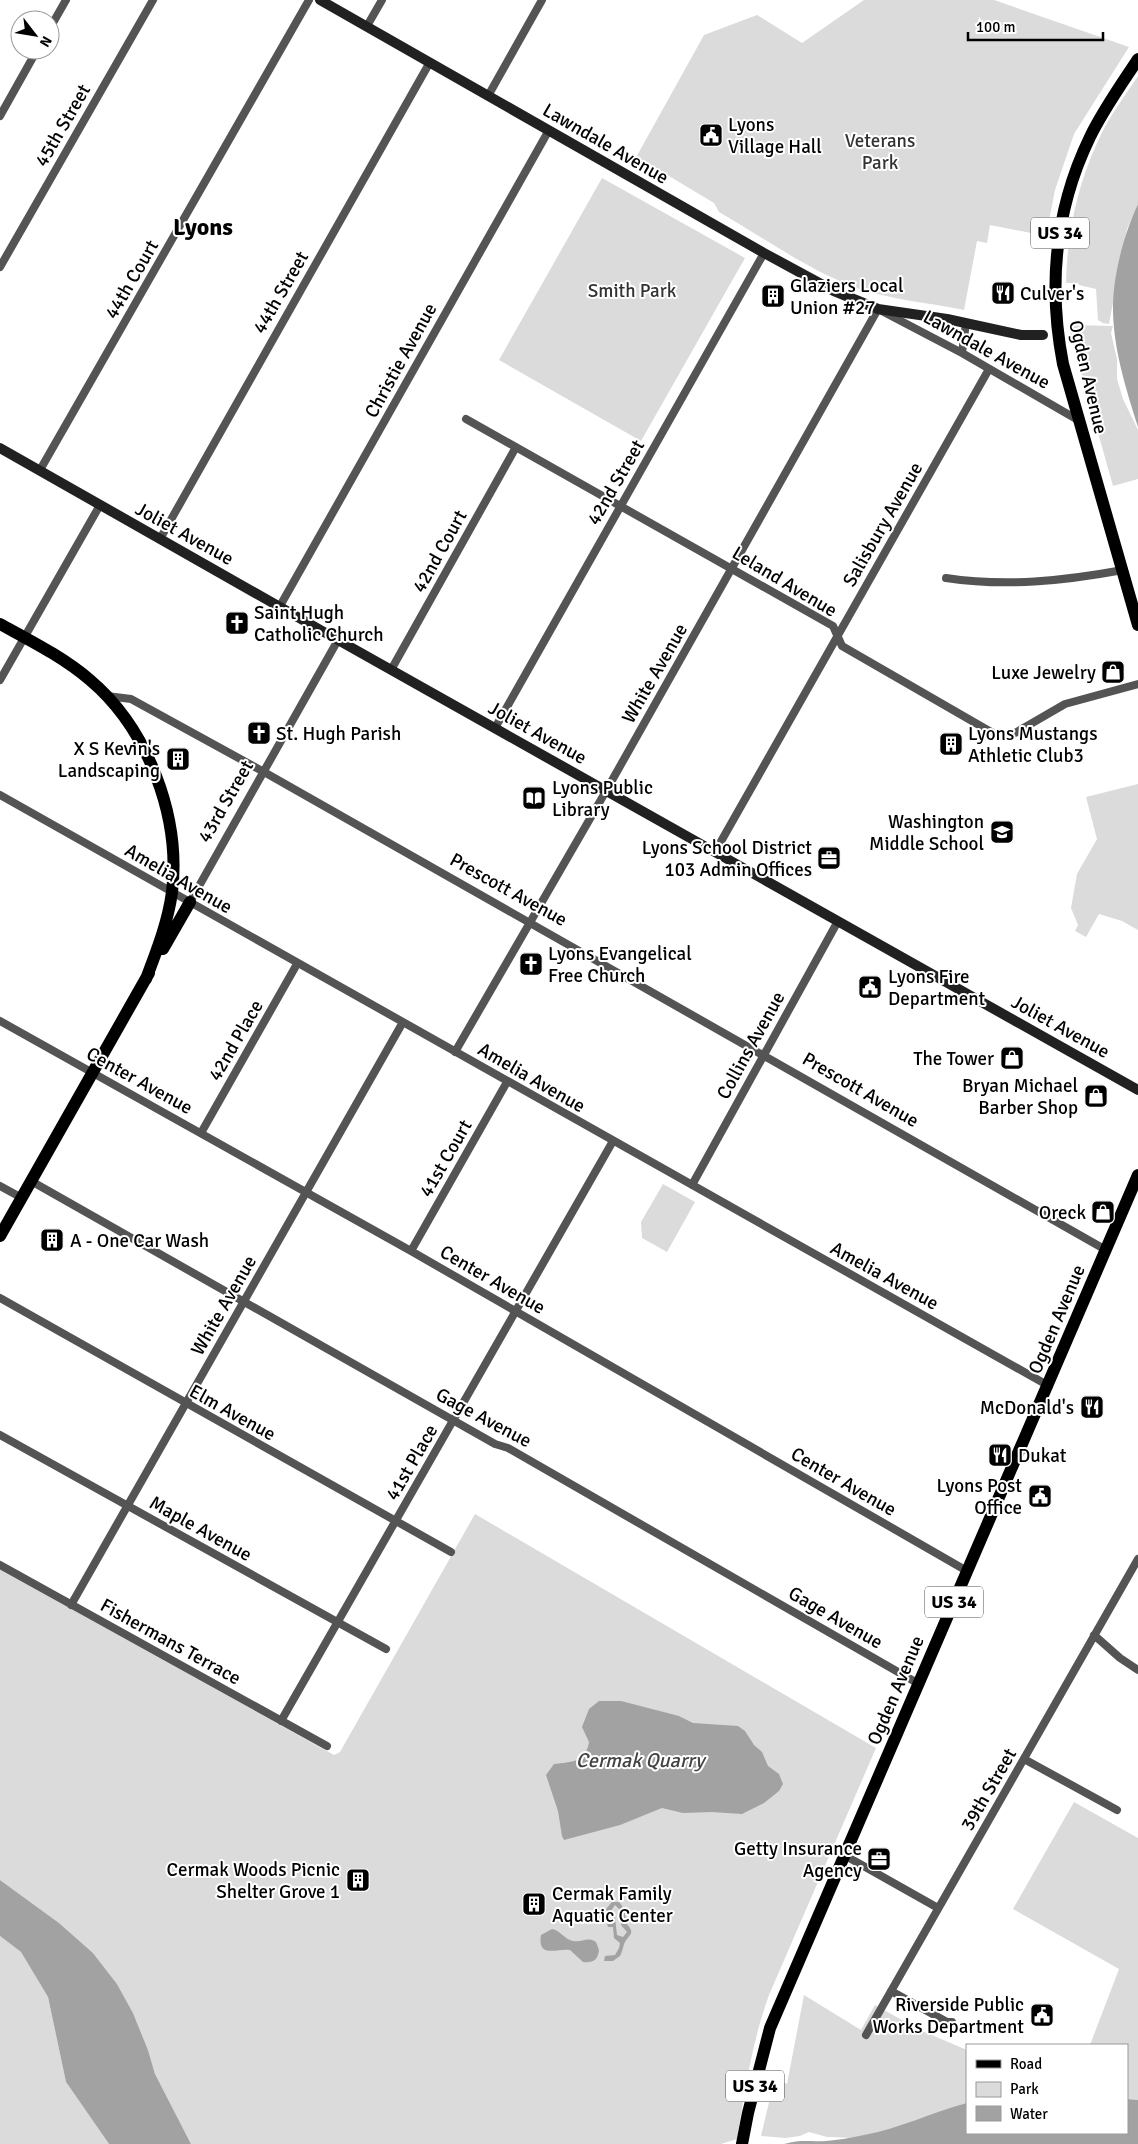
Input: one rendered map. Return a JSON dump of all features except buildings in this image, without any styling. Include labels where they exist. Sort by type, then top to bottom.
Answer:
[{"type":"main road","name":"Ogden Avenue","points":[[1138,59],[1107,105],[1090,136],[1076,168],[1066,199],[1061,225],[1054,287],[1057,334],[1063,364],[1138,625]]},
{"type":"main road","points":[[0,624],[74,667],[106,696],[140,743],[157,780],[169,822],[173,870],[172,892],[162,938],[146,979]]},
{"type":"main road","points":[[0,1236],[190,902]]},
{"type":"main road","name":"Ogden Avenue","points":[[742,2144],[770,2028],[1138,1176]]},
{"type":"street","name":"45th Street","points":[[0,267],[153,0]]},
{"type":"street","name":"44th Court","points":[[40,470],[309,0]]},
{"type":"street","name":"Lawndale Avenue","points":[[320,0],[764,254],[834,291],[878,309],[962,353],[1078,420]]},
{"type":"street","points":[[367,26],[382,0]]},
{"type":"street","points":[[488,96],[542,0]]},
{"type":"street","points":[[0,116],[31,60]]},
{"type":"street","name":"44th Street","points":[[160,539],[430,62]]},
{"type":"street","name":"Christie Avenue","points":[[280,606],[549,130]]},
{"type":"street","name":"42nd Street","points":[[495,728],[764,254]]},
{"type":"street","name":"Lawndale Avenue","points":[[878,309],[966,323],[1021,335],[1057,334]]},
{"type":"street","name":"White Avenue","points":[[455,1052],[606,791],[878,309]]},
{"type":"street","points":[[962,353],[966,323]]},
{"type":"street","name":"Salisbury Avenue","points":[[715,852],[989,369]]},
{"type":"street","name":"Leland Avenue","points":[[466,419],[833,626],[842,646],[993,734],[1002,737],[1015,733],[1065,704],[1138,684]]},
{"type":"street","name":"42nd Court","points":[[391,670],[516,447]]},
{"type":"street","name":"Joliet Avenue","points":[[0,448],[1138,1090]]},
{"type":"street","points":[[0,680],[100,505]]},
{"type":"street","points":[[946,578],[978,583],[1018,583],[1065,580],[1123,570]]},
{"type":"street","name":"43rd Street","points":[[190,902],[338,640]]},
{"type":"street","name":"Prescott Avenue","points":[[106,696],[132,699],[264,772],[1106,1250]]},
{"type":"street","name":"Amelia Avenue","points":[[0,795],[1048,1386]]},
{"type":"street","name":"Collins Avenue","points":[[692,1185],[838,921]]},
{"type":"street","name":"42nd Place","points":[[201,1133],[297,964]]},
{"type":"street","name":"Center Avenue","points":[[0,1021],[411,1251],[967,1571]]},
{"type":"street","name":"White Avenue","points":[[71,1604],[402,1022]]},
{"type":"street","name":"41st Court","points":[[411,1251],[508,1082]]},
{"type":"street","name":"41st Place","points":[[281,1721],[613,1141]]},
{"type":"street","name":"Gage Avenue","points":[[31,1182],[495,1444],[517,1453],[919,1684]]},
{"type":"street","points":[[0,1186],[22,1198]]},
{"type":"street","name":"Elm Avenue","points":[[0,1298],[185,1404],[451,1552]]},
{"type":"street","name":"Maple Avenue","points":[[0,1435],[386,1650]]},
{"type":"street","name":"39th Street","points":[[866,2035],[1138,1559]]},
{"type":"street","name":"Fishermans Terrace","points":[[0,1565],[327,1746]]},
{"type":"street","points":[[1094,1635],[1120,1658],[1138,1670]]},
{"type":"street","points":[[1024,1758],[1117,1810]]},
{"type":"street","points":[[844,1855],[938,1908]]},
{"type":"street","points":[[892,1991],[947,2022],[952,2022]]},
{"type":"green space","name":"Veterans Park","points":[[864,0],[994,0],[1129,47],[1074,134],[1055,190],[1046,236],[990,225],[987,243],[977,241],[964,310],[863,290],[826,275],[719,212],[714,203],[649,164],[642,165],[634,161],[704,35],[757,15],[802,43]]},
{"type":"green space","points":[[1138,76],[1138,204],[1127,229],[1109,324],[1098,320],[1096,289],[1079,285],[1078,283],[1066,283],[1068,246],[1074,210],[1084,175],[1098,141],[1106,124]]},
{"type":"green space","name":"Smith Park","points":[[602,178],[745,258],[641,441],[499,360]]},
{"type":"green space","points":[[1070,325],[1113,326],[1111,333],[1117,359],[1117,379],[1123,399],[1138,430],[1138,479],[1113,486],[1071,337]]},
{"type":"green space","points":[[1138,784],[1138,930],[1122,921],[1099,914],[1086,937],[1075,931],[1078,925],[1071,908],[1077,874],[1097,839],[1086,797]]},
{"type":"green space","points":[[663,1184],[695,1202],[667,1252],[642,1238],[641,1222]]},
{"type":"green space","points":[[475,1514],[876,1748],[769,1995],[746,2084],[737,2139],[721,2144],[191,2144],[155,2074],[148,2050],[133,2013],[117,1984],[93,1953],[59,1923],[0,1880],[0,1569],[334,1755],[340,1752]]},
{"type":"green space","points":[[1074,1802],[1138,1838],[1138,2100],[1128,2099],[1128,2044],[1090,2044],[1119,1969],[1013,1909]]},
{"type":"green space","points":[[0,1936],[21,1952],[48,1997],[66,2082],[109,2144],[0,2144]]},
{"type":"green space","points":[[804,1995],[861,2030],[875,2005],[920,2030],[966,2050],[966,2104],[954,2113],[856,2138],[827,2137],[809,2132],[800,2136],[785,2138],[761,2136],[775,2077],[787,2084]]},
{"type":"water","points":[[1138,204],[1138,427],[1118,353],[1113,308],[1120,255]]},
{"type":"water","name":"Cermak Quarry","points":[[599,1701],[621,1701],[679,1716],[693,1723],[738,1726],[745,1731],[754,1745],[762,1752],[768,1766],[779,1774],[783,1784],[779,1791],[764,1803],[742,1814],[683,1813],[662,1808],[620,1825],[564,1840],[558,1811],[546,1775],[554,1764],[577,1760],[585,1754],[589,1742],[582,1727],[589,1709]]},
{"type":"water","points":[[0,1880],[59,1923],[93,1953],[117,1984],[133,2013],[148,2050],[155,2074],[191,2144],[109,2144],[66,2082],[48,1997],[21,1952],[0,1936]]},
{"type":"water","points":[[612,1902],[619,1902],[625,1914],[626,1923],[631,1930],[631,1934],[624,1944],[620,1956],[613,1961],[604,1961],[605,1956],[615,1955],[620,1943],[614,1938],[613,1927],[608,1927],[607,1923],[610,1918],[606,1909]],"holes":[[[615,1905],[619,1909],[621,1925],[627,1932],[623,1937],[617,1935],[615,1917],[611,1911]]]},
{"type":"water","points":[[552,1929],[573,1941],[593,1940],[596,1942],[599,1950],[596,1958],[590,1962],[583,1962],[570,1950],[545,1950],[542,1947],[541,1935]]},
{"type":"water","points":[[1128,2099],[1138,2100],[1138,2144],[784,2144],[854,2137],[903,2125],[966,2103],[966,2134],[1128,2134]]},
{"type":"place","name":"Lyons Village Hall","points":[[711,135]]},
{"type":"place","name":"Culver's","points":[[1003,293]]},
{"type":"place","name":"Glaziers Local Union #27","points":[[773,296]]},
{"type":"place","name":"Saint Hugh Catholic Church","points":[[237,623]]},
{"type":"place","name":"Luxe Jewelry","points":[[1113,672]]},
{"type":"place","name":"St. Hugh Parish","points":[[259,733]]},
{"type":"place","name":"Lyons Mustangs Athletic Club3","points":[[951,744]]},
{"type":"place","name":"X S Kevin's Landscaping","points":[[178,759]]},
{"type":"place","name":"Lyons Public Library","points":[[534,798]]},
{"type":"place","name":"Washington Middle School","points":[[1002,832]]},
{"type":"place","name":"Lyons School District 103 Admin Offices","points":[[829,858]]},
{"type":"place","name":"Lyons Evangelical Free Church","points":[[531,964]]},
{"type":"place","name":"Lyons Fire Department","points":[[870,987]]},
{"type":"place","name":"The Tower","points":[[1012,1058]]},
{"type":"place","name":"Bryan Michael Barber Shop","points":[[1096,1096]]},
{"type":"place","name":"Oreck","points":[[1103,1212]]},
{"type":"place","name":"A - One Car Wash","points":[[52,1240]]},
{"type":"place","name":"McDonald's","points":[[1092,1407]]},
{"type":"place","name":"Dukat","points":[[1000,1455]]},
{"type":"place","name":"Lyons Post Office","points":[[1040,1496]]},
{"type":"place","name":"Getty Insurance Agency","points":[[879,1859]]},
{"type":"place","name":"Cermak Woods Picnic Shelter Grove 1","points":[[358,1880]]},
{"type":"place","name":"Cermak Family Aquatic Center","points":[[534,1904]]},
{"type":"place","name":"Riverside Public Works Department","points":[[1042,2015]]},
{"type":"district","name":"Lyons","points":[[203,227]]}]
